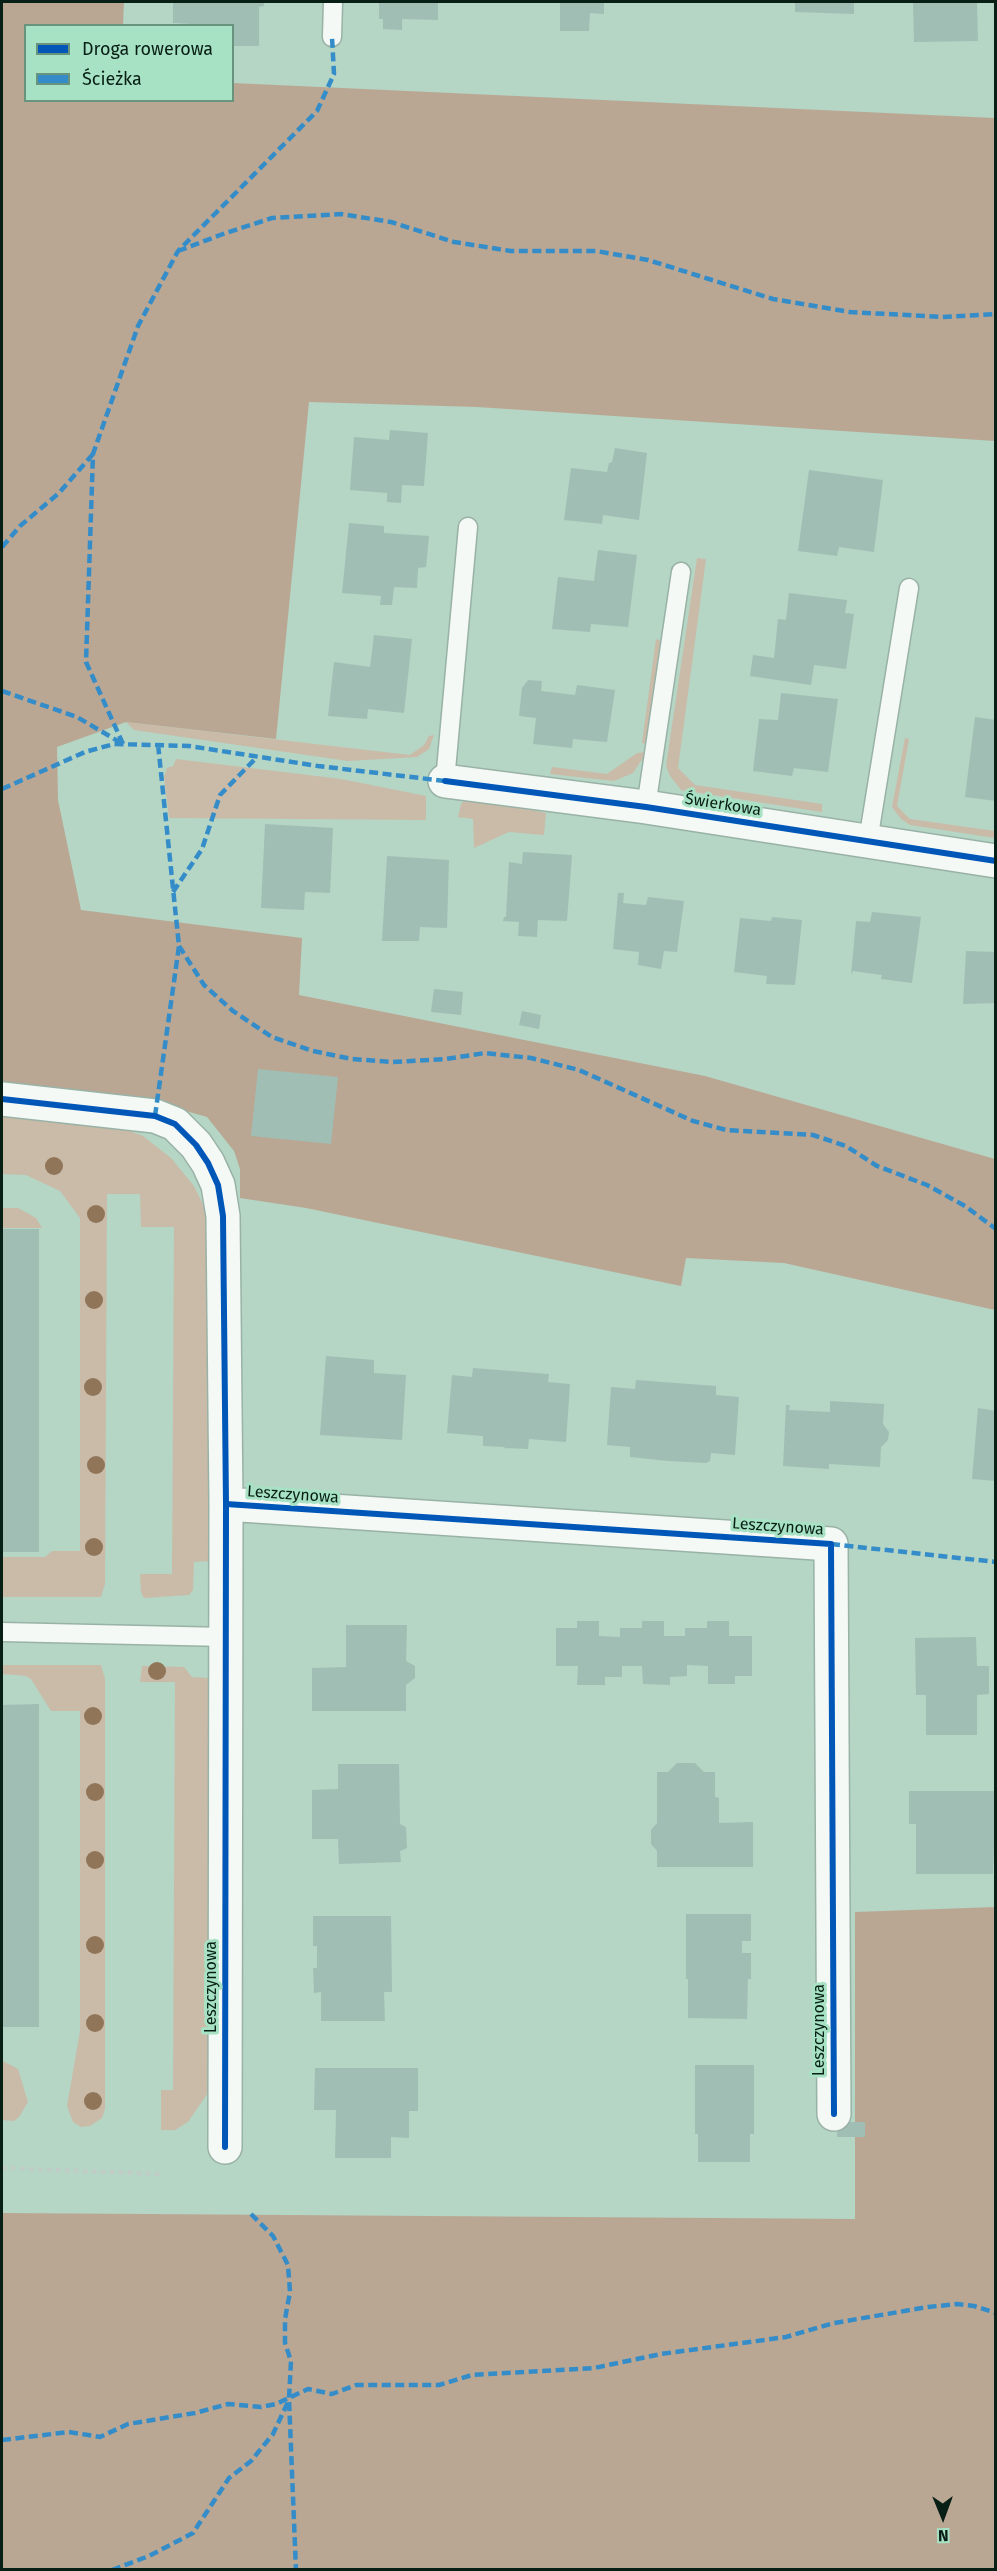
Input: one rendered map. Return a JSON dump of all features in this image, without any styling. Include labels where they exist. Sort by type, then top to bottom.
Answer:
[{"type":"street","name":"Świerkowa","points":[[445,781],[646,807],[996,861]]},
{"type":"street","name":"Leszczynowa","points":[[2,1099],[155,1116],[175,1124],[196,1145],[208,1163],[218,1185],[223,1216],[226,1504],[225,2147]]},
{"type":"street","name":"Leszczynowa","points":[[226,1504],[831,1544],[834,2114]]},
{"type":"lane","points":[[332,38],[333,2]]},
{"type":"lane","points":[[445,781],[468,527]]},
{"type":"lane","points":[[646,807],[681,572]]},
{"type":"lane","points":[[868,841],[909,588]]},
{"type":"lane","points":[[2,1632],[226,1637]]},
{"type":"path","points":[[2,2168],[162,2174]]},
{"type":"shaded area","points":[[2,2],[124,2],[123,24],[24,24],[24,102],[234,102],[234,83],[995,118],[995,441],[477,407],[309,402],[276,739],[126,722],[57,747],[58,800],[81,910],[302,938],[299,995],[705,1076],[995,1159],[995,1310],[784,1263],[686,1258],[681,1286],[306,1208],[240,1198],[240,1169],[234,1151],[207,1117],[140,1098],[2,1083]]},
{"type":"shaded area","points":[[697,558],[706,559],[678,768],[695,785],[822,804],[822,812],[681,790],[670,776],[666,766]]},
{"type":"shaded area","points":[[656,639],[661,641],[648,744],[642,743]]},
{"type":"shaded area","points":[[126,722],[410,755],[424,745],[429,736],[434,735],[429,749],[417,757],[348,761],[134,730]]},
{"type":"shaded area","points":[[905,738],[909,739],[897,806],[910,819],[995,831],[995,838],[910,825],[901,819],[892,807]]},
{"type":"shaded area","points":[[647,752],[633,773],[614,781],[550,774],[552,767],[607,774],[637,753]]},
{"type":"shaded area","points":[[176,759],[341,779],[426,796],[426,820],[169,818],[164,777],[167,768],[173,766]]},
{"type":"shaded area","points":[[468,797],[546,813],[544,835],[509,832],[474,848],[473,819],[458,817],[461,804]]},
{"type":"shaded area","points":[[2,1114],[116,1126],[143,1136],[171,1158],[194,1186],[210,1219],[211,1561],[194,1562],[193,1590],[189,1595],[144,1598],[141,1592],[140,1574],[172,1574],[174,1227],[141,1227],[140,1194],[107,1194],[105,1584],[101,1597],[2,1597],[2,1557],[45,1557],[52,1551],[80,1551],[80,1218],[60,1191],[26,1175],[2,1174]]},
{"type":"shaded area","points":[[2,1208],[18,1208],[36,1218],[42,1228],[2,1228]]},
{"type":"shaded area","points":[[2,1665],[101,1665],[105,1679],[105,2109],[102,2118],[90,2126],[81,2127],[73,2122],[67,2106],[80,2031],[80,1711],[51,1711],[31,1679],[26,1676],[2,1674]]},
{"type":"shaded area","points":[[142,1666],[184,1667],[192,1677],[210,1678],[210,2090],[188,2122],[175,2130],[161,2130],[161,2090],[173,2090],[175,1682],[140,1682]]},
{"type":"shaded area","points":[[995,1907],[995,2569],[2,2570],[2,2213],[855,2219],[855,1912]]},
{"type":"shaded area","points":[[3,2061],[18,2069],[28,2102],[14,2121],[2,2120]]},
{"type":"building","points":[[173,2],[264,2],[264,6],[259,7],[259,46],[234,46],[234,24],[173,23]]},
{"type":"building","points":[[379,2],[438,2],[438,20],[402,19],[402,30],[383,29],[383,19],[379,19]]},
{"type":"building","points":[[560,2],[604,2],[604,14],[590,13],[589,31],[560,31]]},
{"type":"building","points":[[795,2],[854,2],[854,14],[795,12]]},
{"type":"building","points":[[913,2],[977,2],[978,41],[914,42]]},
{"type":"building","points":[[390,430],[428,433],[424,486],[402,485],[401,503],[387,502],[387,493],[350,490],[354,437],[389,440]]},
{"type":"building","points":[[615,448],[647,453],[639,520],[603,515],[602,524],[564,520],[571,468],[607,472]]},
{"type":"building","points":[[809,470],[883,480],[874,552],[839,547],[837,556],[798,551]]},
{"type":"building","points":[[349,523],[384,526],[384,533],[429,536],[426,567],[418,568],[417,588],[394,587],[392,605],[380,605],[381,596],[342,593]]},
{"type":"building","points":[[598,550],[637,555],[628,627],[591,624],[590,632],[552,629],[558,577],[594,581]]},
{"type":"building","points":[[789,593],[847,600],[845,613],[854,614],[846,669],[814,665],[811,685],[750,676],[753,655],[774,658],[778,619],[786,620]]},
{"type":"building","points":[[374,635],[412,639],[404,713],[368,709],[367,719],[328,716],[334,662],[370,667]]},
{"type":"building","points":[[528,680],[542,681],[541,691],[575,695],[577,685],[615,690],[607,742],[573,739],[572,748],[533,744],[536,718],[519,716],[522,688]]},
{"type":"building","points":[[781,693],[838,699],[828,772],[794,768],[792,776],[753,771],[759,719],[778,720]]},
{"type":"building","points":[[975,717],[996,720],[996,801],[965,797]]},
{"type":"building","points":[[265,824],[333,828],[330,893],[305,892],[304,910],[261,908]]},
{"type":"building","points":[[523,852],[572,855],[567,921],[538,920],[537,937],[518,936],[519,922],[503,921],[506,917],[509,862],[522,864]]},
{"type":"building","points":[[387,856],[449,860],[447,928],[420,927],[419,941],[382,941]]},
{"type":"building","points":[[618,893],[624,893],[623,903],[646,905],[648,897],[684,901],[677,952],[664,951],[661,969],[638,965],[639,952],[613,949]]},
{"type":"building","points":[[872,912],[921,917],[912,983],[881,979],[882,975],[853,971],[851,975],[856,921],[870,922]]},
{"type":"building","points":[[772,917],[802,920],[795,985],[766,984],[767,976],[734,972],[740,918],[771,921]]},
{"type":"building","points":[[966,951],[996,952],[996,1003],[963,1004]]},
{"type":"building","points":[[434,989],[463,992],[461,1015],[431,1012]]},
{"type":"building","points":[[522,1011],[541,1015],[539,1029],[519,1025]]},
{"type":"building","points":[[258,1069],[338,1077],[331,1144],[251,1136]]},
{"type":"building","points":[[2,1229],[39,1229],[39,1552],[2,1552]]},
{"type":"building","points":[[326,1356],[374,1360],[374,1373],[406,1375],[402,1440],[320,1435]]},
{"type":"building","points":[[473,1368],[549,1374],[548,1382],[570,1384],[566,1442],[529,1439],[528,1449],[506,1448],[507,1450],[504,1447],[483,1446],[483,1436],[447,1433],[452,1375],[472,1377]]},
{"type":"building","points":[[636,1380],[716,1386],[716,1395],[739,1397],[735,1455],[711,1453],[710,1461],[706,1463],[668,1461],[630,1457],[630,1447],[607,1445],[611,1387],[635,1389]]},
{"type":"building","points":[[830,1401],[884,1404],[883,1424],[889,1432],[888,1440],[881,1447],[880,1467],[829,1464],[829,1469],[783,1466],[786,1405],[790,1405],[789,1410],[830,1412]]},
{"type":"building","points":[[978,1408],[996,1411],[996,1481],[972,1479]]},
{"type":"building","points":[[577,1621],[599,1621],[599,1636],[620,1637],[620,1628],[642,1628],[642,1621],[664,1621],[664,1636],[685,1636],[685,1628],[707,1628],[707,1621],[729,1621],[729,1636],[752,1636],[752,1676],[735,1676],[735,1684],[708,1684],[708,1666],[687,1665],[687,1676],[670,1677],[670,1685],[643,1684],[642,1666],[622,1666],[622,1677],[605,1677],[605,1685],[577,1685],[578,1666],[556,1666],[556,1628],[577,1628]]},
{"type":"building","points":[[346,1625],[407,1625],[406,1661],[415,1666],[415,1678],[406,1685],[406,1711],[312,1711],[312,1668],[346,1667]]},
{"type":"building","points":[[976,1637],[977,1666],[989,1666],[989,1694],[977,1695],[977,1735],[926,1735],[926,1695],[916,1695],[915,1638]]},
{"type":"building","points":[[39,1704],[39,2027],[2,2027],[2,1705]]},
{"type":"building","points":[[677,1763],[695,1763],[704,1772],[715,1772],[715,1797],[719,1798],[719,1823],[753,1822],[753,1867],[657,1867],[657,1851],[651,1844],[651,1830],[657,1823],[657,1772],[668,1772]]},
{"type":"building","points":[[338,1764],[399,1764],[400,1824],[406,1827],[407,1848],[400,1851],[401,1862],[339,1864],[338,1839],[312,1839],[312,1790],[338,1789]]},
{"type":"building","points":[[909,1791],[996,1791],[993,1874],[916,1874],[916,1824],[909,1824]]},
{"type":"building","points":[[686,1914],[751,1914],[751,1941],[742,1941],[742,1953],[751,1953],[747,2019],[688,2018]]},
{"type":"building","points":[[313,1916],[391,1916],[392,1992],[384,1992],[385,2021],[321,2021],[321,1992],[314,1993],[313,1968],[317,1968],[317,1946],[313,1946]]},
{"type":"building","points":[[695,2065],[754,2065],[754,2134],[750,2134],[750,2162],[698,2162],[698,2134],[695,2134]]},
{"type":"building","points":[[315,2068],[418,2068],[418,2111],[409,2111],[409,2138],[391,2137],[391,2158],[335,2158],[336,2110],[314,2110]]},
{"type":"building","points":[[837,2122],[865,2122],[865,2137],[837,2137]]},
{"type":"marked path","points":[[123,744],[86,662],[93,454],[138,326],[178,251],[317,111],[334,74],[332,37]]},
{"type":"marked path","points":[[178,251],[272,218],[341,214],[391,222],[454,242],[511,251],[596,251],[648,260],[773,299],[850,312],[942,317],[996,314]]},
{"type":"marked path","points":[[2,547],[20,526],[59,493],[93,454]]},
{"type":"marked path","points":[[2,691],[77,717],[123,744]]},
{"type":"marked path","points":[[2,789],[85,752],[114,744],[189,746],[318,766],[445,781]]},
{"type":"marked path","points":[[155,1116],[179,946],[158,744]]},
{"type":"marked path","points":[[173,892],[202,849],[220,795],[257,757]]},
{"type":"marked path","points":[[179,946],[204,985],[233,1011],[272,1037],[313,1051],[352,1059],[392,1062],[446,1059],[485,1053],[531,1058],[579,1070],[693,1121],[726,1130],[813,1135],[846,1146],[877,1166],[927,1185],[965,1206],[996,1229]]},
{"type":"marked path","points":[[831,1544],[996,1562]]},
{"type":"marked path","points":[[251,2214],[273,2236],[288,2265],[290,2292],[285,2319],[285,2343],[291,2361],[289,2399],[296,2570]]},
{"type":"marked path","points":[[2,2440],[69,2432],[100,2437],[128,2424],[195,2413],[228,2404],[261,2407],[276,2404],[308,2389],[332,2394],[356,2385],[439,2385],[472,2375],[594,2368],[661,2354],[786,2337],[834,2323],[928,2307],[957,2304],[974,2306],[996,2313]]},
{"type":"marked path","points":[[112,2570],[149,2556],[193,2533],[229,2478],[251,2461],[273,2434],[288,2402]]},
{"type":"cycle path","points":[[445,781],[646,807],[996,861]]},
{"type":"cycle path","points":[[2,1099],[155,1116],[175,1124],[196,1145],[208,1163],[218,1185],[223,1216],[226,1504],[831,1544],[834,2114]]},
{"type":"cycle path","points":[[225,2147],[226,1504]]}]
